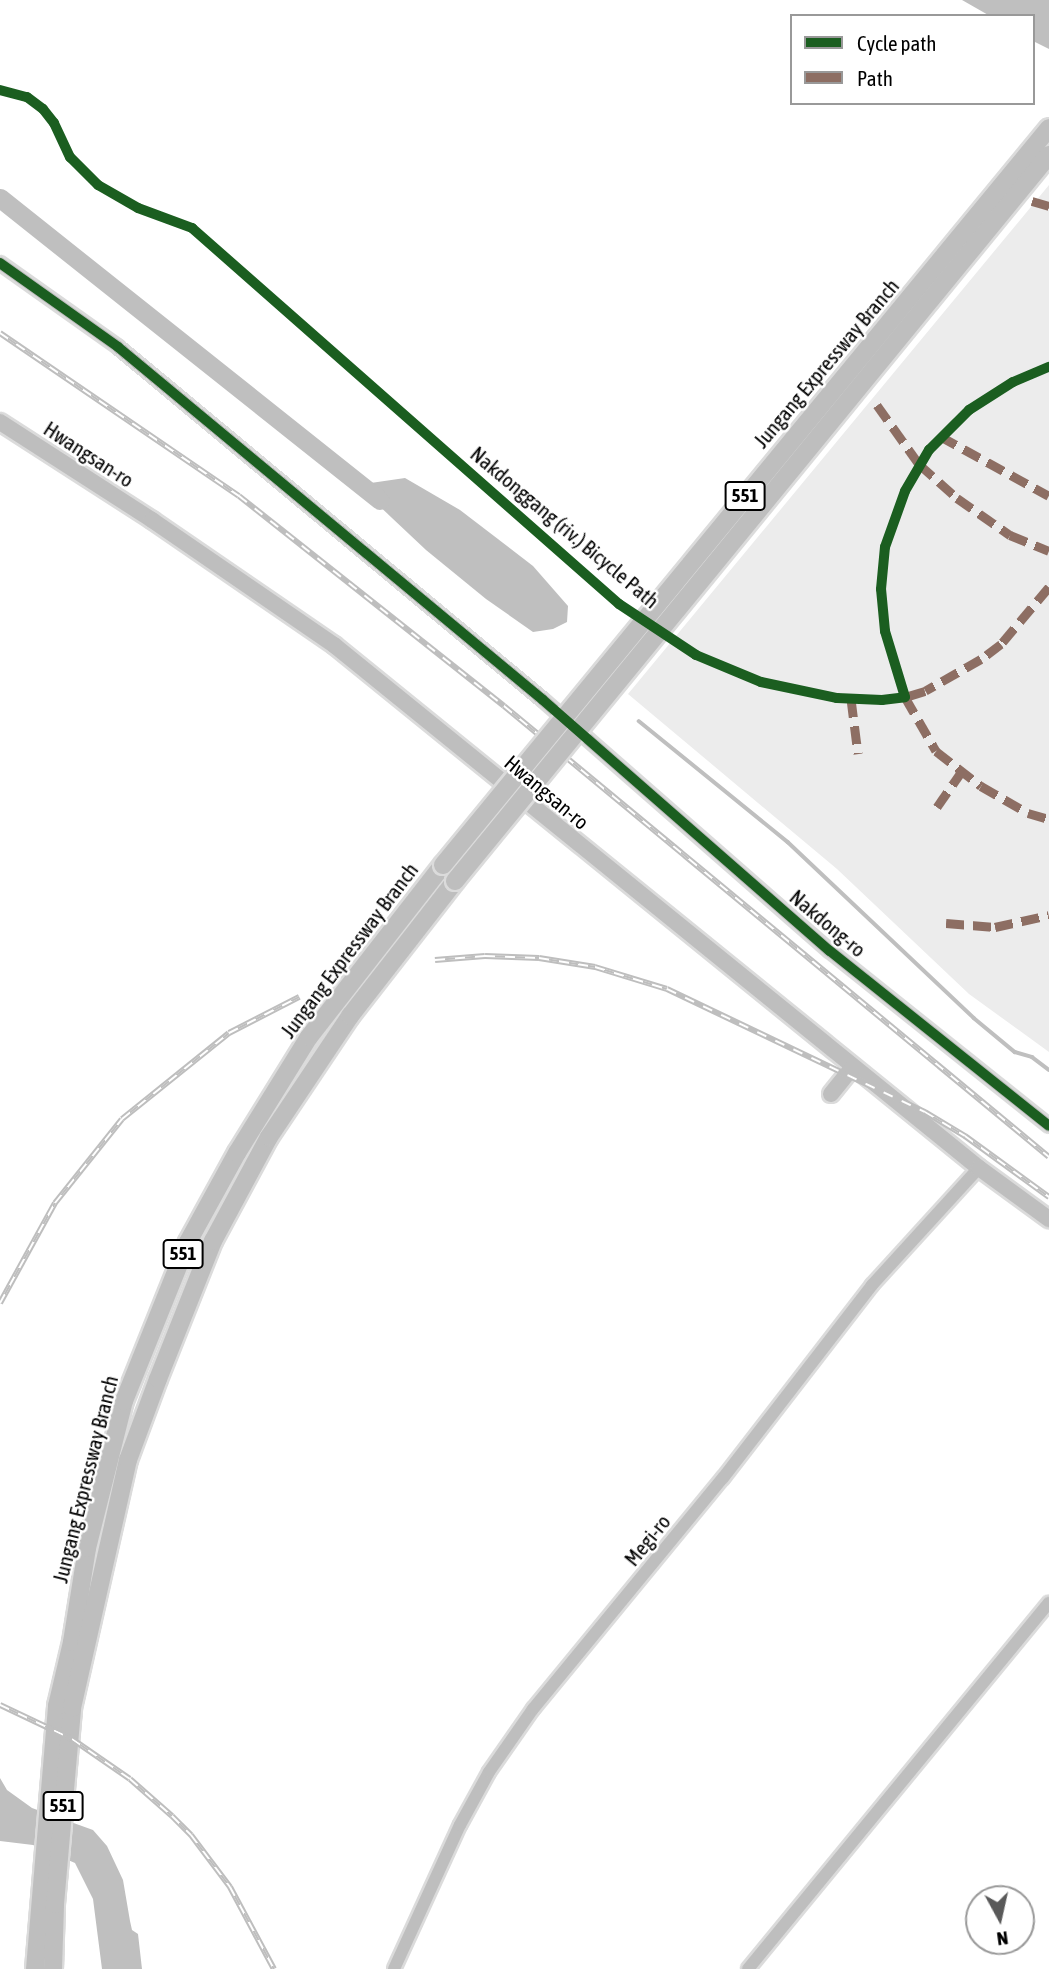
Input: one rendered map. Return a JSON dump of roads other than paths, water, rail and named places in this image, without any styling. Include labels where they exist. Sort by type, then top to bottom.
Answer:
[{"type":"highway","name":"Jungang Expressway Branch","points":[[35,1969],[40,1889],[87,1548],[124,1401],[188,1242],[210,1199],[309,1037],[443,865],[1049,128]]},
{"type":"highway","name":"Jungang Expressway Branch","points":[[53,1969],[64,1707],[128,1460],[213,1241],[269,1137],[343,1027],[455,881],[557,760],[1049,155]]},
{"type":"main road","name":"Hwangsan-ro","points":[[0,422],[152,520],[334,645],[853,1067],[979,1168],[1049,1219]]},
{"type":"main road","points":[[831,1094],[853,1067]]},
{"type":"street","name":"Nakdong-ro","points":[[0,263],[118,347],[590,741],[830,951],[1049,1126]]},
{"type":"street","name":"Megi-ro","points":[[394,1969],[460,1825],[489,1772],[533,1709],[723,1478],[872,1285],[979,1168]]},
{"type":"street","points":[[748,1969],[1049,1603]]},
{"type":"waterway","points":[[0,198],[379,500]]},
{"type":"waterway","points":[[639,721],[788,842],[974,1018],[1015,1052],[1032,1057],[1049,1070]]},
{"type":"railway","points":[[0,333],[239,496],[504,706],[1049,1157]]},
{"type":"railway","points":[[435,960],[485,956],[539,958],[595,967],[667,989],[925,1112],[965,1136],[1049,1197]]},
{"type":"railway","points":[[0,1303],[55,1203],[122,1119],[229,1033],[299,997]]},
{"type":"railway","points":[[0,1705],[72,1739],[130,1779],[172,1816],[191,1835],[230,1887],[274,1969]]}]
